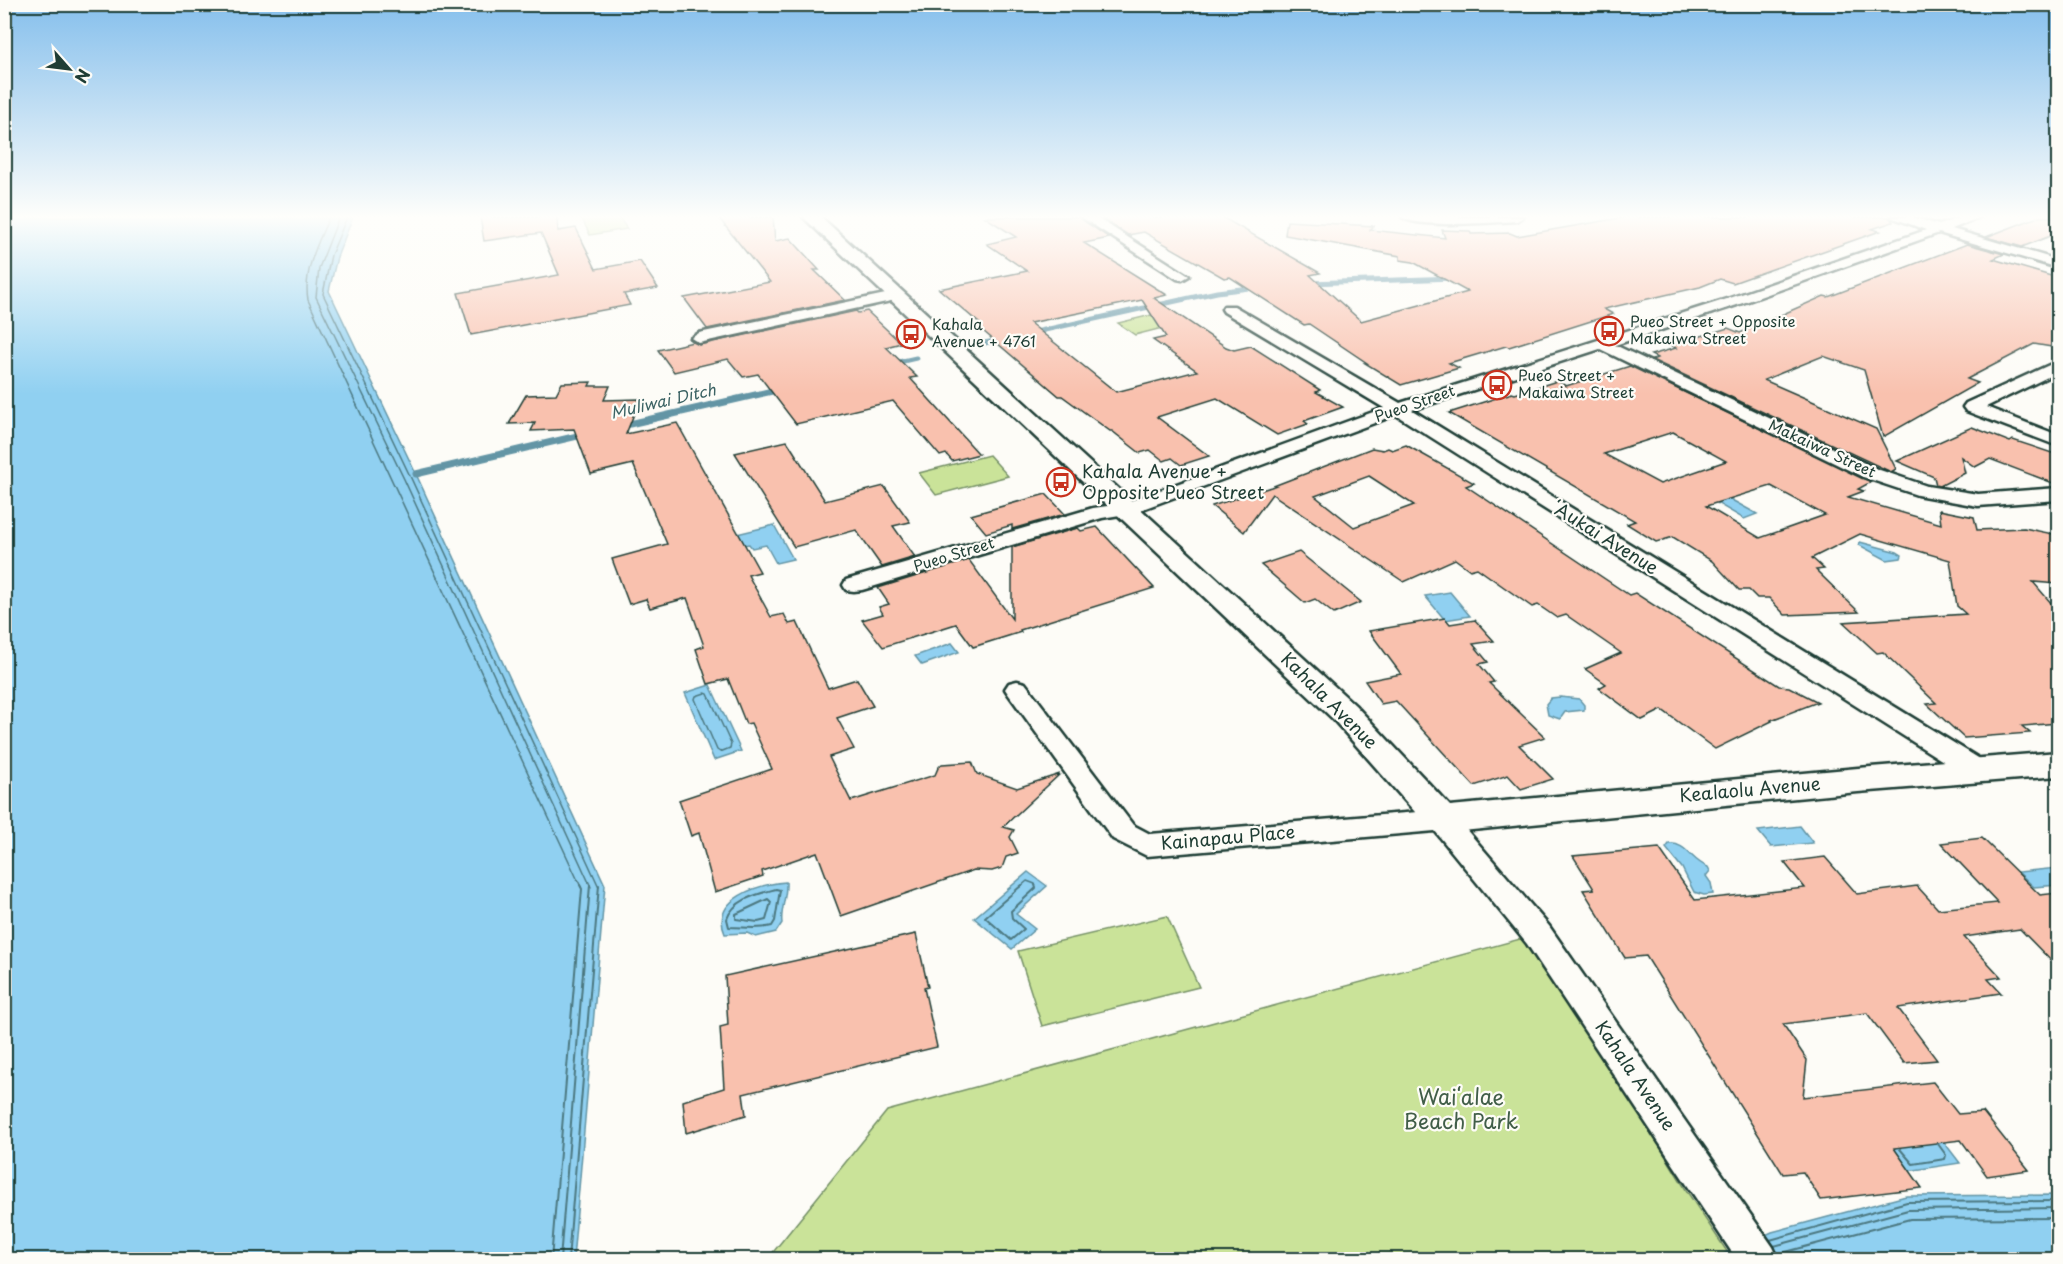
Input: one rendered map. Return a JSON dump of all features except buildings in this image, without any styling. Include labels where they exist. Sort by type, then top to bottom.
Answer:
[{"type":"street","name":"Kahala Avenue","points":[[874,276],[1344,712],[1442,820],[1538,935],[1760,1260]]},
{"type":"street","name":"Pueo Street","points":[[854,585],[1100,512],[1125,509],[1398,409],[1806,276]]},
{"type":"street","points":[[699,338],[895,296]]},
{"type":"street","name":"ʻAukai Avenue","points":[[1229,309],[1398,409],[1978,771]]},
{"type":"street","name":"Makaiwa Street","points":[[1599,343],[1870,473],[1924,491],[1978,500],[2058,494]]},
{"type":"street","points":[[2058,366],[1972,407],[2058,441]]},
{"type":"street","name":"Kainapau Place","points":[[1017,689],[1123,832],[1147,845],[1442,820]]},
{"type":"street","name":"Kealaolu Avenue","points":[[1442,820],[1846,781],[2058,764]]},
{"type":"green space","points":[[1168,311],[1186,322],[1135,335],[1118,323]]},
{"type":"green space","points":[[989,455],[1008,476],[936,495],[919,473]]},
{"type":"green space","points":[[1167,916],[1199,987],[1042,1026],[1018,951]]},
{"type":"green space","name":"Waiʻalae Beach Park","points":[[1531,936],[1688,1193],[1732,1259],[770,1260],[770,1256],[887,1111]]},
{"type":"water","points":[[5,276],[333,276],[329,291],[605,885],[573,1259],[5,1259]]},
{"type":"water","points":[[1728,498],[1757,514],[1744,519],[1715,502]]},
{"type":"water","points":[[774,525],[793,559],[776,563],[766,545],[752,548],[749,544],[743,545],[737,534]]},
{"type":"water","points":[[1860,542],[1897,552],[1902,555],[1901,558],[1887,560],[1859,545]]},
{"type":"water","points":[[1450,592],[1470,616],[1445,620],[1425,596]]},
{"type":"water","points":[[952,643],[959,652],[922,665],[915,656]]},
{"type":"water","points":[[710,685],[741,751],[714,760],[685,693]]},
{"type":"water","points":[[1551,698],[1579,699],[1584,705],[1584,710],[1565,712],[1560,719],[1548,715],[1546,704]]},
{"type":"water","points":[[1800,826],[1813,843],[1771,847],[1758,831]]},
{"type":"water","points":[[1669,844],[1680,846],[1697,861],[1708,867],[1710,871],[1706,876],[1711,883],[1713,894],[1704,895],[1694,892],[1682,868],[1666,848]]},
{"type":"water","points":[[2058,868],[2058,885],[2034,887],[2018,872]]},
{"type":"water","points":[[1028,872],[1047,886],[1016,914],[1035,929],[1012,949],[974,918]]},
{"type":"water","points":[[786,882],[782,923],[776,932],[756,937],[747,933],[725,934],[722,922],[724,911],[731,903],[751,890]]},
{"type":"water","points":[[1937,1133],[1960,1163],[1908,1171],[1886,1141]]},
{"type":"water","points":[[2058,1195],[2058,1259],[1710,1260],[1772,1232],[1906,1196]]},
{"type":"waterway","name":"Muliwai Ditch","points":[[1309,283],[1455,278]]},
{"type":"waterway","name":"Muliwai Ditch","points":[[1031,333],[1217,292],[1257,287]]},
{"type":"waterway","name":"Muliwai Ditch","points":[[970,346],[1004,339]]},
{"type":"waterway","name":"Muliwai Ditch","points":[[890,364],[916,358]]},
{"type":"waterway","name":"Muliwai Ditch","points":[[621,426],[781,389]]},
{"type":"waterway","name":"Muliwai Ditch","points":[[416,474],[586,434]]},
{"type":"place","name":"Pueo Street + Opposite Makaiwa Street","points":[[1609,331]]},
{"type":"place","name":"Kahala Avenue + 4761","points":[[911,334]]},
{"type":"place","name":"Pueo Street + Makaiwa Street","points":[[1497,385]]},
{"type":"place","name":"Kahala Avenue + Opposite Pueo Street","points":[[1061,482]]}]
